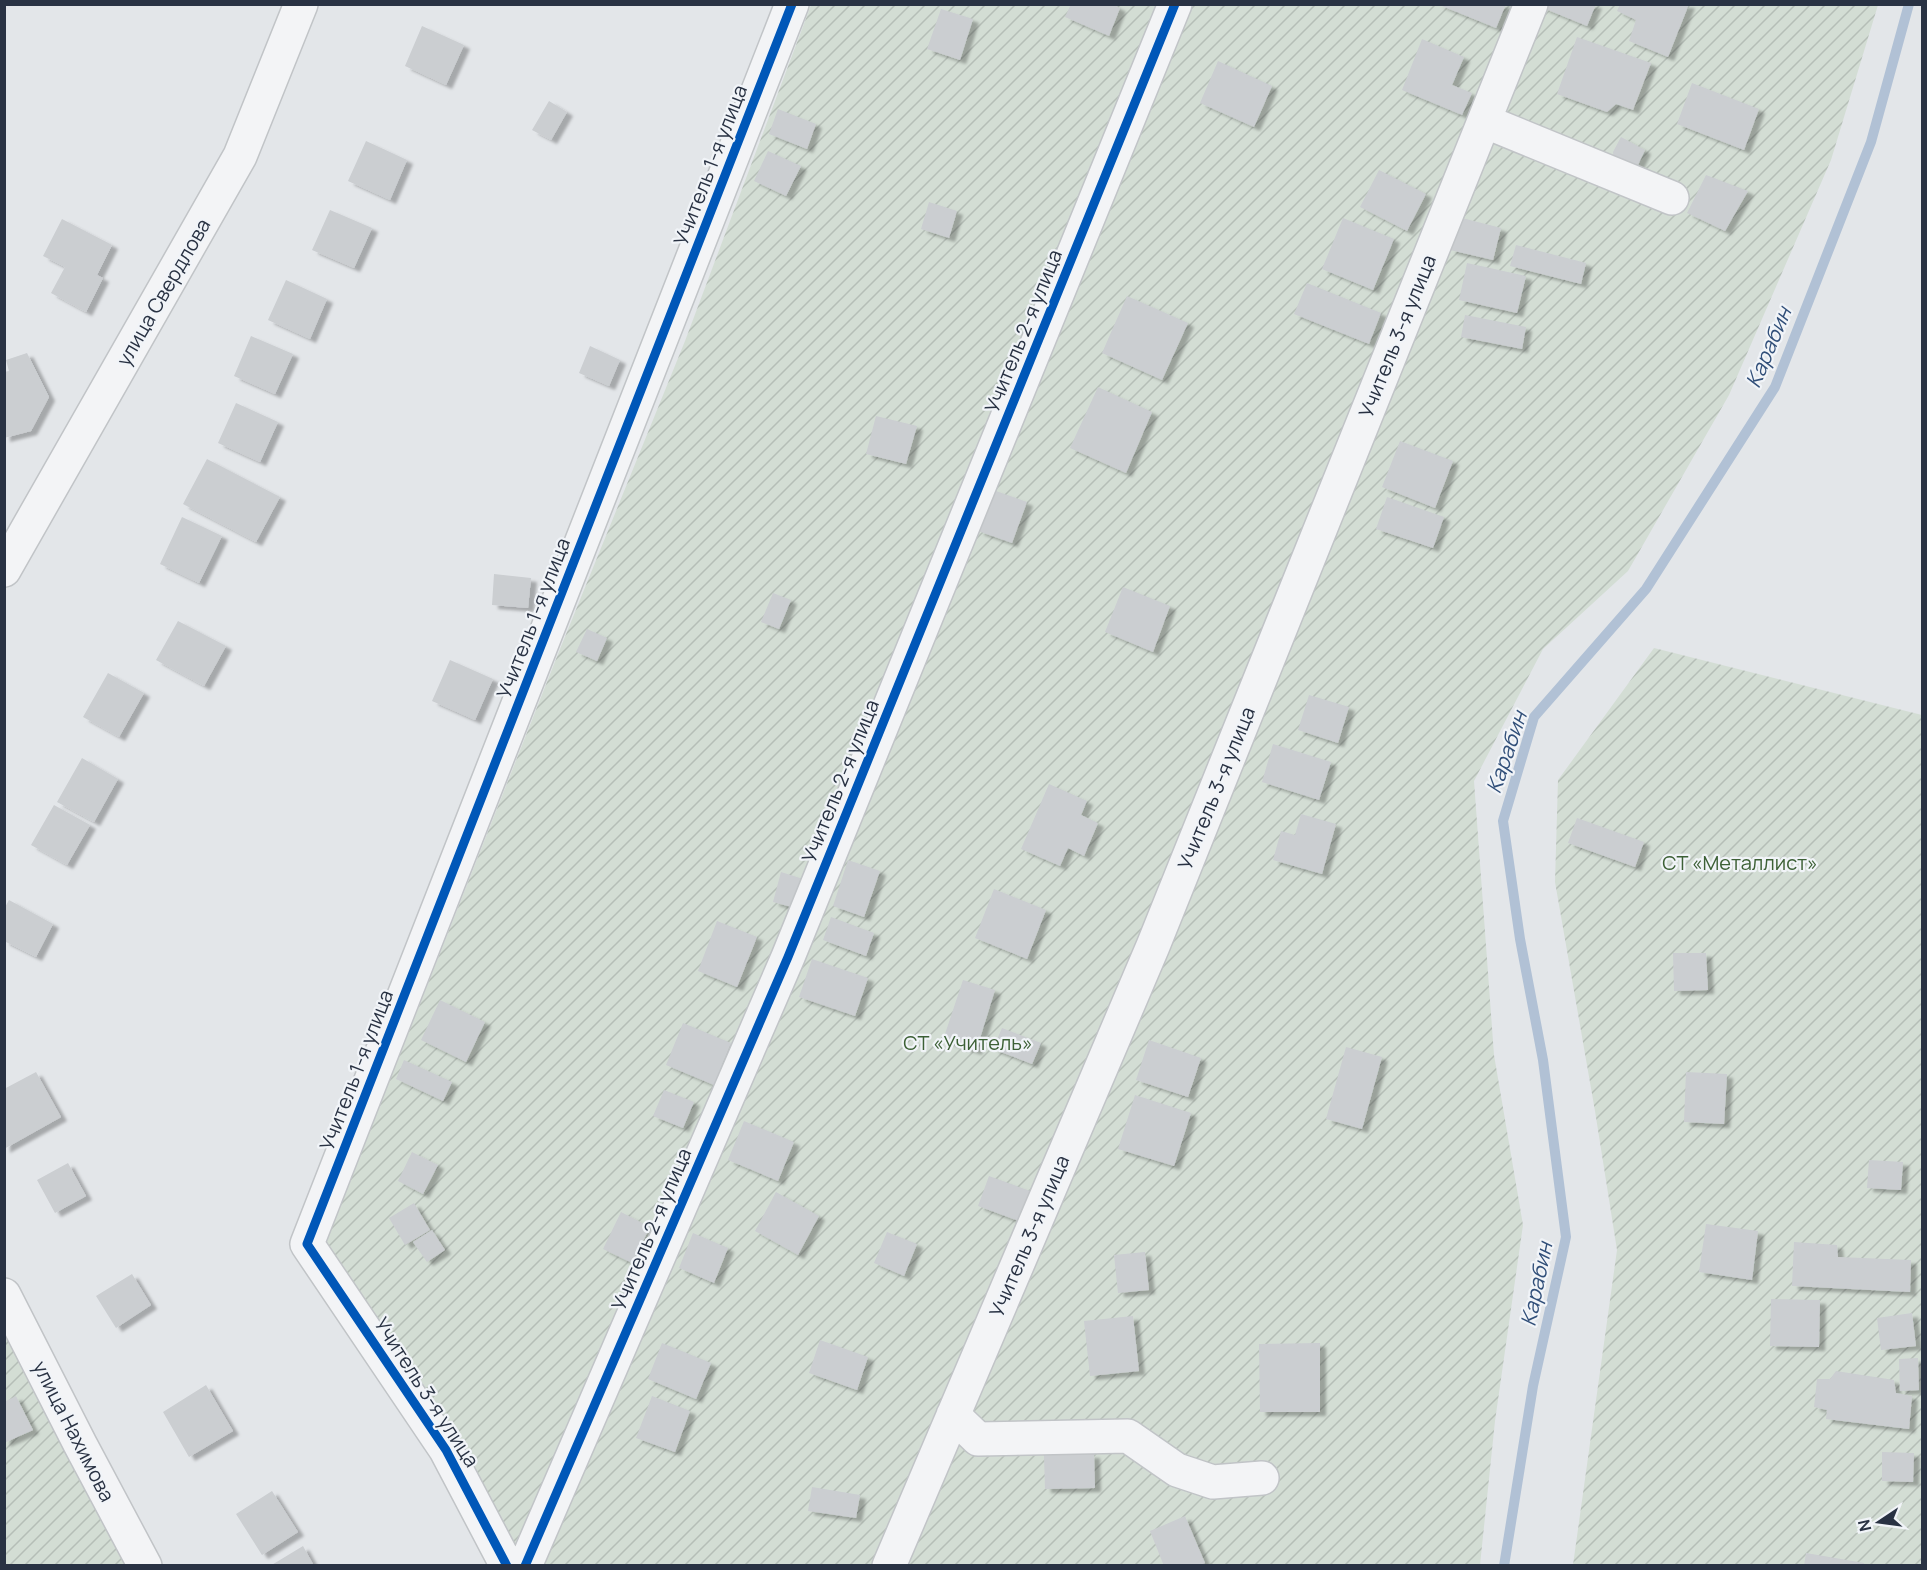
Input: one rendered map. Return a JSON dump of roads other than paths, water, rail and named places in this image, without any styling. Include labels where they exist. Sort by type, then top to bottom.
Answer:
[{"type":"street","name":"улица Свердлова","points":[[4,570],[240,156],[301,4]]},
{"type":"street","name":"Учитель 1-я улица","points":[[307,1244],[792,4]]},
{"type":"street","name":"Учитель 2-я улица","points":[[525,1566],[788,957],[1175,4]]},
{"type":"street","name":"Учитель 3-я улица","points":[[889,1566],[1153,946],[1531,4]]},
{"type":"street","points":[[1484,121],[1672,198]]},
{"type":"street","name":"Учитель 3-я улица","points":[[307,1244],[446,1450],[507,1566]]},
{"type":"street","name":"улица Нахимова","points":[[4,1295],[145,1566]]},
{"type":"street","points":[[953,1415],[978,1438],[1128,1436],[1177,1470],[1213,1482],[1262,1479]]},
{"type":"waterway","name":"Карабин","points":[[1504,1566],[1533,1386],[1566,1237],[1543,1060],[1520,939],[1503,821],[1534,717],[1646,589],[1775,387],[1871,142],[1909,4]]},
{"type":"park label","name":"СТ «Металлист»","points":[[1740,862]]},
{"type":"park label","name":"СТ «Учитель»","points":[[968,1042]]}]
